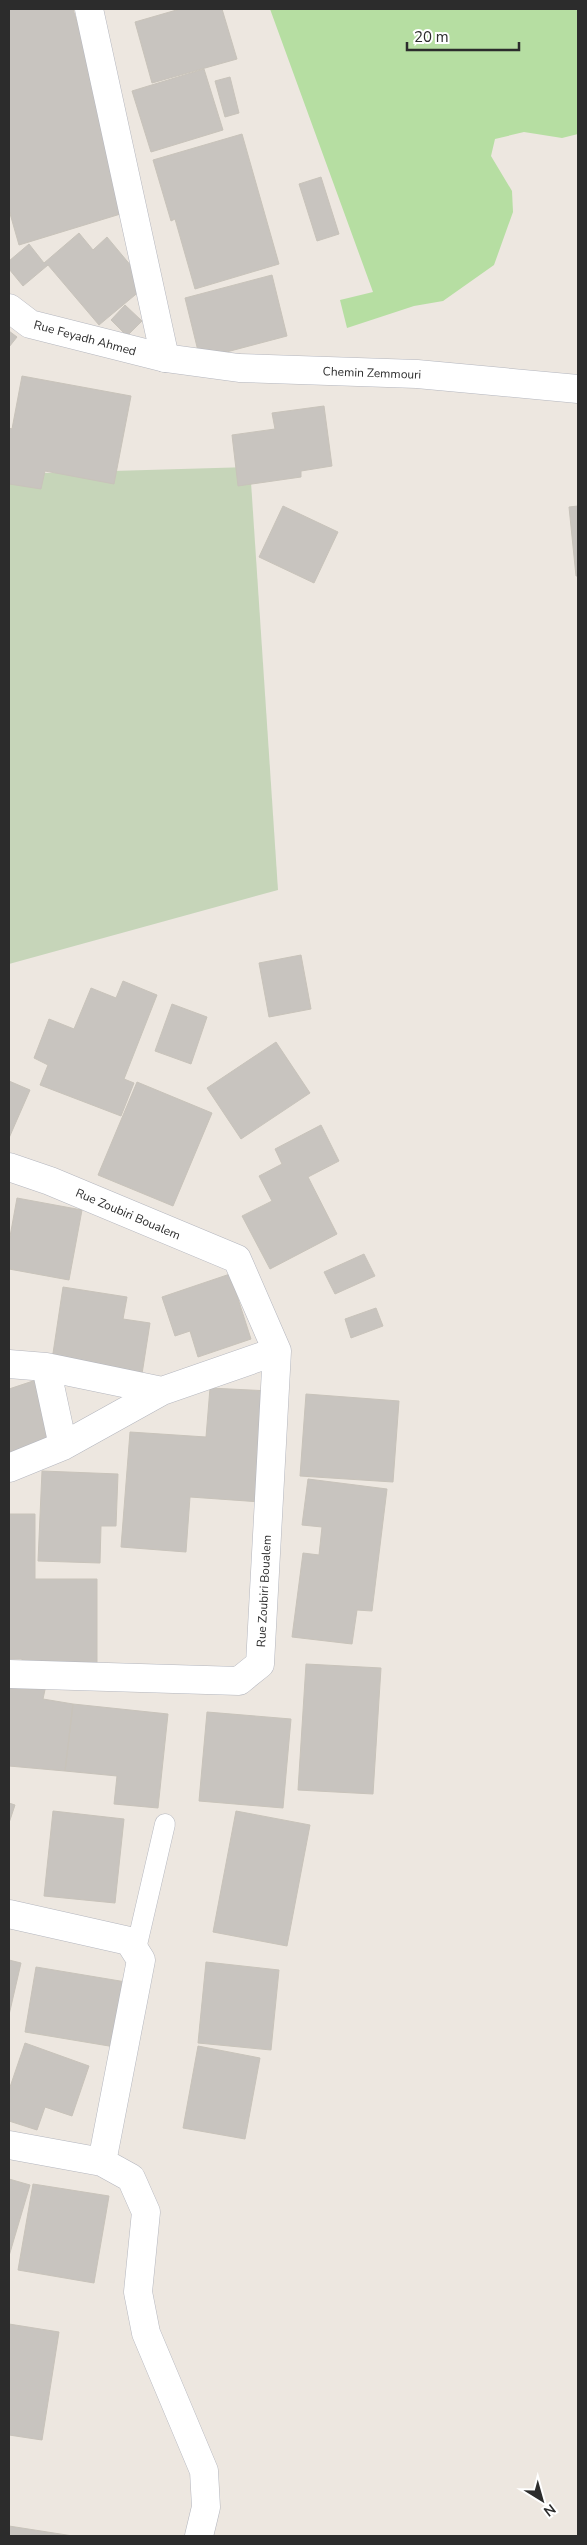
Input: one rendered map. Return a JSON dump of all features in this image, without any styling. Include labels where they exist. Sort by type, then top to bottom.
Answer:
[{"type":"street","points":[[89,9],[165,358]]},
{"type":"street","name":"Rue Feyadh Ahmed","points":[[9,308],[30,324],[165,358]]},
{"type":"street","name":"Chemin Zemmouri","points":[[165,358],[239,368],[417,374],[578,389]]},
{"type":"street","name":"Rue Zoubiri Boualem","points":[[9,1167],[50,1181],[237,1259],[278,1351],[260,1664],[239,1682],[9,1674]]},
{"type":"street","points":[[9,1468],[63,1446],[162,1392],[278,1351]]},
{"type":"street","points":[[9,1364],[46,1368],[162,1392]]},
{"type":"street","points":[[46,1368],[63,1446]]},
{"type":"street","points":[[9,1914],[129,1941],[136,1949],[141,1960],[102,2162]]},
{"type":"street","points":[[9,2145],[102,2162],[131,2178],[146,2212],[138,2292],[146,2333],[204,2471],[206,2507],[199,2536]]},
{"type":"lane","points":[[136,1949],[165,1824]]},
{"type":"green space","points":[[270,9],[578,9],[578,134],[562,138],[524,132],[495,139],[491,156],[512,191],[513,212],[494,265],[443,301],[414,306],[347,328],[340,300],[373,292]]},
{"type":"green space","points":[[250,467],[278,890],[9,964],[9,474]]},
{"type":"building","points":[[9,9],[73,9],[113,142],[127,212],[19,245],[9,210]]},
{"type":"building","points":[[180,9],[222,9],[237,59],[152,83],[135,22]]},
{"type":"building","points":[[204,69],[223,130],[151,152],[132,91]]},
{"type":"building","points":[[230,77],[239,113],[225,117],[215,81]]},
{"type":"building","points":[[242,134],[279,264],[195,289],[175,219],[171,221],[153,160]]},
{"type":"building","points":[[321,177],[339,234],[317,241],[299,184]]},
{"type":"building","points":[[79,233],[93,250],[107,237],[147,285],[99,325],[48,265],[23,286],[9,269],[9,261],[29,244],[44,263]]},
{"type":"building","points":[[272,275],[287,336],[200,359],[185,298]]},
{"type":"building","points":[[125,305],[142,321],[127,336],[111,320]]},
{"type":"building","points":[[9,331],[17,337],[9,347]]},
{"type":"building","points":[[22,376],[131,396],[114,484],[45,471],[41,489],[9,484],[9,428],[12,429]]},
{"type":"building","points":[[324,406],[332,466],[301,471],[301,477],[238,486],[232,435],[275,429],[272,413]]},
{"type":"building","points":[[283,506],[338,532],[314,583],[259,557]]},
{"type":"building","points":[[578,506],[578,576],[576,576],[569,507]]},
{"type":"building","points":[[301,955],[311,1009],[269,1017],[259,963]]},
{"type":"building","points":[[123,981],[157,995],[124,1079],[134,1083],[121,1116],[40,1085],[48,1065],[34,1058],[49,1019],[74,1029],[91,988],[116,998]]},
{"type":"building","points":[[172,1004],[207,1017],[191,1064],[155,1051]]},
{"type":"building","points":[[276,1042],[310,1093],[241,1139],[207,1088]]},
{"type":"building","points":[[9,1081],[30,1090],[9,1138]]},
{"type":"building","points":[[137,1082],[212,1113],[173,1206],[98,1175]]},
{"type":"building","points":[[321,1125],[339,1161],[308,1177],[337,1234],[270,1269],[242,1216],[272,1201],[259,1176],[282,1164],[275,1149]]},
{"type":"building","points":[[17,1198],[82,1210],[69,1280],[9,1269],[9,1242]]},
{"type":"building","points":[[364,1254],[375,1276],[335,1294],[324,1272]]},
{"type":"building","points":[[230,1274],[251,1339],[198,1357],[190,1331],[175,1336],[162,1297]]},
{"type":"building","points":[[63,1287],[127,1297],[123,1319],[150,1323],[142,1374],[52,1360]]},
{"type":"building","points":[[376,1308],[383,1326],[351,1338],[345,1319]]},
{"type":"building","points":[[36,1380],[56,1443],[9,1459],[9,1389]]},
{"type":"building","points":[[210,1388],[270,1391],[261,1502],[190,1497],[186,1552],[121,1547],[130,1432],[206,1437]]},
{"type":"building","points":[[306,1394],[399,1401],[393,1482],[300,1476]]},
{"type":"building","points":[[42,1471],[118,1474],[116,1526],[101,1526],[100,1563],[38,1561]]},
{"type":"building","points":[[308,1479],[387,1489],[372,1611],[357,1610],[352,1644],[292,1637],[303,1553],[319,1555],[322,1527],[302,1525]]},
{"type":"building","points":[[9,1514],[35,1514],[35,1579],[97,1579],[97,1663],[22,1663],[22,1659],[9,1659]]},
{"type":"building","points":[[306,1664],[381,1668],[373,1794],[298,1790]]},
{"type":"building","points":[[9,1682],[46,1685],[43,1699],[73,1704],[65,1771],[9,1766]]},
{"type":"building","points":[[73,1704],[168,1714],[158,1808],[114,1804],[117,1776],[65,1771]]},
{"type":"building","points":[[207,1712],[291,1719],[283,1808],[199,1801]]},
{"type":"building","points":[[9,1803],[15,1805],[9,1823]]},
{"type":"building","points":[[53,1811],[124,1819],[115,1903],[44,1896]]},
{"type":"building","points":[[236,1811],[310,1825],[287,1946],[213,1932]]},
{"type":"building","points":[[9,1960],[21,1963],[9,2015]]},
{"type":"building","points":[[206,1962],[279,1970],[271,2050],[198,2043]]},
{"type":"building","points":[[36,1967],[132,1983],[121,2048],[25,2032]]},
{"type":"building","points":[[25,2043],[89,2066],[72,2116],[45,2107],[37,2130],[9,2121],[9,2090]]},
{"type":"building","points":[[198,2046],[260,2058],[245,2139],[183,2128]]},
{"type":"building","points":[[9,2179],[30,2185],[9,2256]]},
{"type":"building","points":[[33,2184],[109,2196],[94,2283],[18,2270]]},
{"type":"building","points":[[9,2324],[59,2332],[42,2440],[9,2435]]},
{"type":"building","points":[[9,2526],[73,2536],[9,2536]]}]
